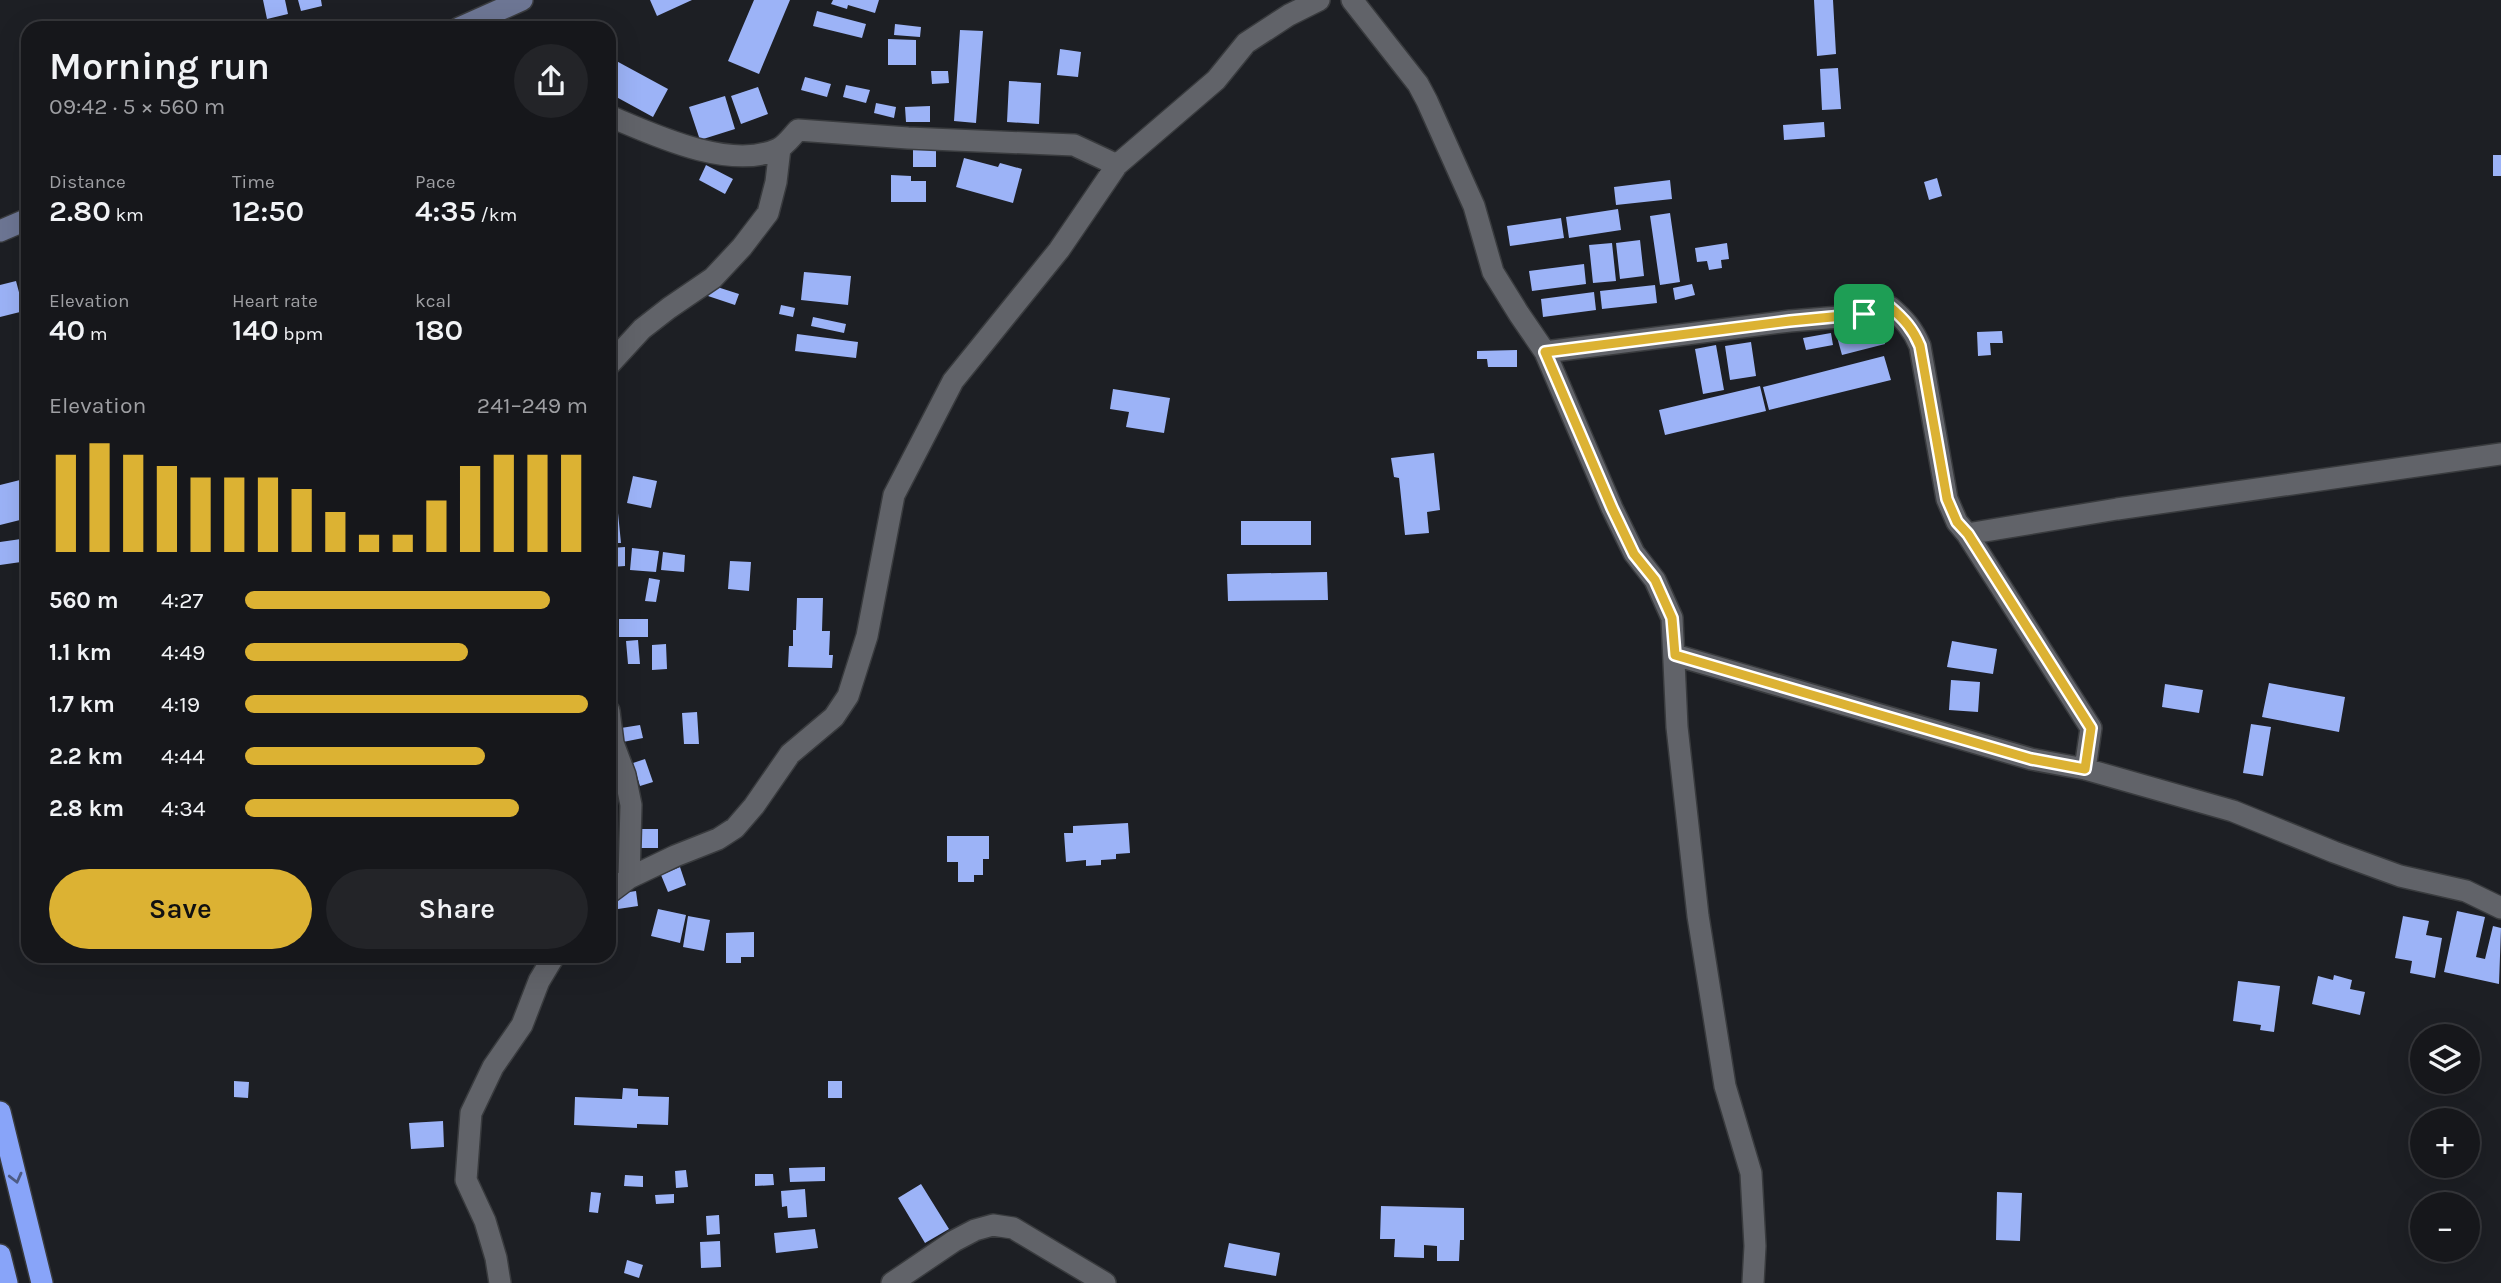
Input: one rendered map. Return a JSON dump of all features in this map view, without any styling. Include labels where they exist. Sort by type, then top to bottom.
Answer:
[{"type":"highway","points":[[0,1112],[42,1283]]},
{"type":"highway","points":[[0,1255],[7,1283]]},
{"type":"street","points":[[476,21],[522,0]]},
{"type":"street","points":[[616,888],[629,878],[718,839],[735,828],[754,806],[790,754],[834,717],[848,696],[867,636],[894,495],[953,381],[997,330],[1059,250],[1117,165],[1216,80],[1246,43],[1289,15],[1319,0]]},
{"type":"street","points":[[1352,0],[1418,84],[1475,206],[1493,272],[1545,352],[1612,508],[1634,554],[1655,580],[1672,618],[1677,727],[1709,992],[1725,1086],[1751,1173],[1755,1246],[1753,1283]]},
{"type":"street","points":[[616,119],[658,136],[722,155],[754,154],[780,148],[798,130],[1074,145],[1117,165]]},
{"type":"street","points":[[616,357],[642,329],[713,278],[742,247],[768,213],[776,182],[780,148]]},
{"type":"street","points":[[0,231],[21,222]]},
{"type":"street","points":[[1545,352],[1864,314],[1890,307],[1905,319],[1920,346],[1947,499],[1957,522],[1968,534],[2091,728],[2085,769]]},
{"type":"street","points":[[1968,534],[2199,497],[2501,454]]},
{"type":"street","points":[[1675,655],[2031,759],[2085,769],[2234,811],[2400,876],[2466,891],[2501,908]]},
{"type":"street","points":[[616,751],[625,775],[631,805],[629,878]]},
{"type":"street","points":[[500,1283],[485,1221],[466,1180],[471,1113],[493,1066],[522,1025],[539,981],[550,963]]},
{"type":"street","points":[[892,1283],[954,1241],[975,1230],[993,1225],[1013,1228],[1105,1283]]},
{"type":"building","points":[[263,0],[285,0],[288,14],[267,19]]},
{"type":"building","points":[[298,0],[321,0],[322,6],[301,11]]},
{"type":"building","points":[[650,0],[692,0],[657,16]]},
{"type":"building","points":[[754,0],[790,0],[759,74],[728,61]]},
{"type":"building","points":[[833,0],[879,0],[875,13],[848,5],[847,9],[831,4]]},
{"type":"building","points":[[1814,0],[1833,0],[1836,54],[1817,56]]},
{"type":"building","points":[[817,11],[866,24],[862,38],[813,26]]},
{"type":"building","points":[[895,24],[921,27],[920,37],[894,35]]},
{"type":"building","points":[[960,30],[983,31],[976,123],[954,121]]},
{"type":"building","points":[[888,39],[916,40],[916,65],[888,65]]},
{"type":"building","points":[[1060,49],[1081,52],[1078,77],[1057,75]]},
{"type":"building","points":[[616,61],[668,89],[653,117],[616,97]]},
{"type":"building","points":[[1838,68],[1841,109],[1822,110],[1820,69]]},
{"type":"building","points":[[931,71],[948,71],[949,83],[932,84]]},
{"type":"building","points":[[805,77],[831,84],[827,97],[801,90]]},
{"type":"building","points":[[1009,81],[1041,83],[1039,124],[1007,122]]},
{"type":"building","points":[[846,85],[870,90],[866,103],[843,97]]},
{"type":"building","points":[[758,87],[768,114],[741,124],[731,96]]},
{"type":"building","points":[[725,96],[735,129],[700,140],[689,107]]},
{"type":"building","points":[[876,103],[896,107],[894,118],[874,113]]},
{"type":"building","points":[[930,106],[930,122],[906,122],[905,107]]},
{"type":"building","points":[[1824,122],[1825,137],[1784,140],[1783,125]]},
{"type":"building","points":[[913,149],[936,149],[936,167],[913,167]]},
{"type":"building","points":[[2493,155],[2501,155],[2501,176],[2493,176]]},
{"type":"building","points":[[964,158],[998,167],[1000,163],[1022,169],[1013,203],[956,187]]},
{"type":"building","points":[[706,165],[733,179],[725,194],[699,180]]},
{"type":"building","points":[[891,175],[911,176],[911,181],[926,181],[926,202],[891,202]]},
{"type":"building","points":[[1937,178],[1942,196],[1929,200],[1924,182]]},
{"type":"building","points":[[1670,180],[1672,199],[1616,205],[1614,187]]},
{"type":"building","points":[[1618,209],[1621,230],[1569,238],[1566,217]]},
{"type":"building","points":[[1670,213],[1680,282],[1660,285],[1650,216]]},
{"type":"building","points":[[1561,218],[1564,238],[1510,246],[1507,226]]},
{"type":"building","points":[[1640,240],[1644,276],[1620,279],[1616,243]]},
{"type":"building","points":[[1612,243],[1616,281],[1593,283],[1589,245]]},
{"type":"building","points":[[1727,243],[1729,259],[1721,260],[1722,268],[1709,270],[1707,261],[1697,262],[1695,248]]},
{"type":"building","points":[[1584,264],[1586,284],[1532,291],[1529,271]]},
{"type":"building","points":[[804,272],[851,276],[848,305],[801,300]]},
{"type":"building","points":[[16,281],[21,312],[0,317],[0,285]]},
{"type":"building","points":[[1692,284],[1695,295],[1675,300],[1673,288]]},
{"type":"building","points":[[711,285],[739,294],[735,305],[708,296]]},
{"type":"building","points":[[1655,285],[1657,303],[1602,309],[1600,291]]},
{"type":"building","points":[[1594,292],[1596,310],[1543,317],[1541,299]]},
{"type":"building","points":[[781,305],[795,308],[793,317],[779,314]]},
{"type":"building","points":[[813,317],[846,324],[844,333],[811,326]]},
{"type":"building","points":[[1880,326],[1885,344],[1842,355],[1837,337]]},
{"type":"building","points":[[2002,331],[2003,343],[1990,343],[1991,355],[1978,356],[1977,332]]},
{"type":"building","points":[[1831,333],[1833,345],[1806,350],[1803,338]]},
{"type":"building","points":[[797,334],[858,342],[856,358],[795,351]]},
{"type":"building","points":[[1751,342],[1756,376],[1730,380],[1725,346]]},
{"type":"building","points":[[1716,345],[1724,390],[1703,394],[1695,349]]},
{"type":"building","points":[[1517,350],[1517,367],[1488,367],[1487,359],[1477,359],[1477,351]]},
{"type":"building","points":[[1884,356],[1891,380],[1769,410],[1763,387]]},
{"type":"building","points":[[1760,386],[1766,411],[1665,435],[1659,410]]},
{"type":"building","points":[[1113,389],[1170,398],[1164,433],[1126,427],[1129,412],[1110,409]]},
{"type":"building","points":[[1434,453],[1440,510],[1427,512],[1429,533],[1405,535],[1399,478],[1394,477],[1391,458]]},
{"type":"building","points":[[633,476],[657,481],[651,508],[627,503]]},
{"type":"building","points":[[21,480],[21,520],[0,525],[0,485]]},
{"type":"building","points":[[616,503],[617,503],[621,543],[616,543]]},
{"type":"building","points":[[1241,521],[1311,521],[1311,545],[1241,545]]},
{"type":"building","points":[[21,539],[21,562],[0,565],[0,542]]},
{"type":"building","points":[[625,547],[625,566],[616,567],[616,548]]},
{"type":"building","points":[[632,548],[659,551],[656,572],[630,570]]},
{"type":"building","points":[[663,552],[685,555],[684,572],[661,570]]},
{"type":"building","points":[[730,561],[751,562],[749,591],[728,589]]},
{"type":"building","points":[[1327,572],[1328,600],[1228,601],[1227,574]]},
{"type":"building","points":[[649,578],[660,580],[656,602],[645,601]]},
{"type":"building","points":[[797,598],[823,598],[822,631],[830,631],[829,655],[833,655],[832,668],[788,667],[789,646],[793,646],[793,630],[796,630]]},
{"type":"building","points":[[619,619],[648,619],[648,637],[619,637]]},
{"type":"building","points":[[638,640],[640,664],[628,664],[626,641]]},
{"type":"building","points":[[1952,641],[1997,649],[1993,674],[1947,667]]},
{"type":"building","points":[[666,644],[667,669],[652,670],[652,645]]},
{"type":"building","points":[[1951,680],[1980,682],[1978,712],[1949,710]]},
{"type":"building","points":[[2269,683],[2345,697],[2339,732],[2262,717]]},
{"type":"building","points":[[2165,684],[2203,690],[2199,713],[2162,707]]},
{"type":"building","points":[[697,712],[699,744],[684,744],[682,713]]},
{"type":"building","points":[[2251,724],[2271,727],[2263,776],[2243,773]]},
{"type":"building","points":[[640,725],[643,738],[623,742],[621,728]]},
{"type":"building","points":[[645,759],[653,782],[640,786],[633,763]]},
{"type":"building","points":[[1128,823],[1130,853],[1116,854],[1116,859],[1101,860],[1101,865],[1086,866],[1086,860],[1066,862],[1064,833],[1073,833],[1073,826]]},
{"type":"building","points":[[639,829],[658,829],[658,848],[640,848]]},
{"type":"building","points":[[947,836],[989,836],[989,859],[983,859],[983,875],[974,875],[974,882],[958,882],[958,862],[947,862]]},
{"type":"building","points":[[680,867],[686,885],[668,892],[661,875]]},
{"type":"building","points":[[636,891],[638,906],[618,909],[616,894]]},
{"type":"building","points":[[658,909],[686,915],[680,943],[651,936]]},
{"type":"building","points":[[2457,911],[2485,917],[2476,957],[2485,959],[2493,926],[2501,928],[2499,984],[2444,972]]},
{"type":"building","points":[[688,916],[710,920],[704,951],[683,947]]},
{"type":"building","points":[[2403,916],[2429,921],[2426,935],[2442,938],[2435,978],[2410,973],[2412,961],[2395,958]]},
{"type":"building","points":[[754,932],[754,957],[741,957],[741,963],[726,963],[726,933]]},
{"type":"building","points":[[2334,975],[2352,980],[2350,989],[2365,992],[2360,1015],[2312,1004],[2318,976],[2333,980]]},
{"type":"building","points":[[2238,981],[2280,986],[2274,1032],[2260,1030],[2261,1025],[2233,1021]]},
{"type":"building","points":[[234,1081],[249,1082],[248,1098],[234,1097]]},
{"type":"building","points":[[828,1081],[842,1081],[842,1098],[828,1098]]},
{"type":"building","points":[[623,1088],[638,1089],[638,1096],[669,1097],[668,1125],[637,1124],[637,1128],[574,1125],[575,1097],[622,1099]]},
{"type":"building","points":[[443,1121],[444,1147],[411,1149],[409,1123]]},
{"type":"building","points":[[825,1167],[825,1181],[790,1182],[789,1168]]},
{"type":"building","points":[[686,1170],[688,1187],[676,1188],[675,1171]]},
{"type":"building","points":[[755,1174],[773,1174],[774,1185],[755,1186]]},
{"type":"building","points":[[625,1175],[643,1176],[643,1187],[624,1186]]},
{"type":"building","points":[[921,1184],[949,1229],[925,1243],[898,1198]]},
{"type":"building","points":[[805,1189],[807,1217],[788,1218],[787,1206],[782,1207],[781,1191]]},
{"type":"building","points":[[591,1192],[601,1193],[598,1213],[589,1212]]},
{"type":"building","points":[[1997,1192],[2022,1193],[2020,1241],[1996,1240]]},
{"type":"building","points":[[674,1194],[674,1203],[656,1204],[655,1195]]},
{"type":"building","points":[[1381,1206],[1464,1208],[1464,1240],[1460,1240],[1459,1261],[1437,1261],[1437,1246],[1424,1245],[1424,1258],[1394,1257],[1395,1239],[1380,1239]]},
{"type":"building","points":[[719,1215],[720,1234],[707,1235],[706,1216]]},
{"type":"building","points":[[815,1229],[818,1248],[776,1253],[774,1233]]},
{"type":"building","points":[[720,1241],[721,1267],[701,1268],[700,1242]]},
{"type":"building","points":[[1229,1243],[1280,1253],[1276,1276],[1224,1267]]},
{"type":"building","points":[[627,1260],[643,1265],[639,1278],[624,1273]]},
{"type":"route","points":[[1890,307],[1905,319],[1914,332],[1920,346],[1947,499],[1957,522],[1968,534],[2091,728],[2085,769],[2031,759],[1675,655],[1672,618],[1655,580],[1634,554],[1612,508],[1545,352],[1864,314],[1890,307]]}]
